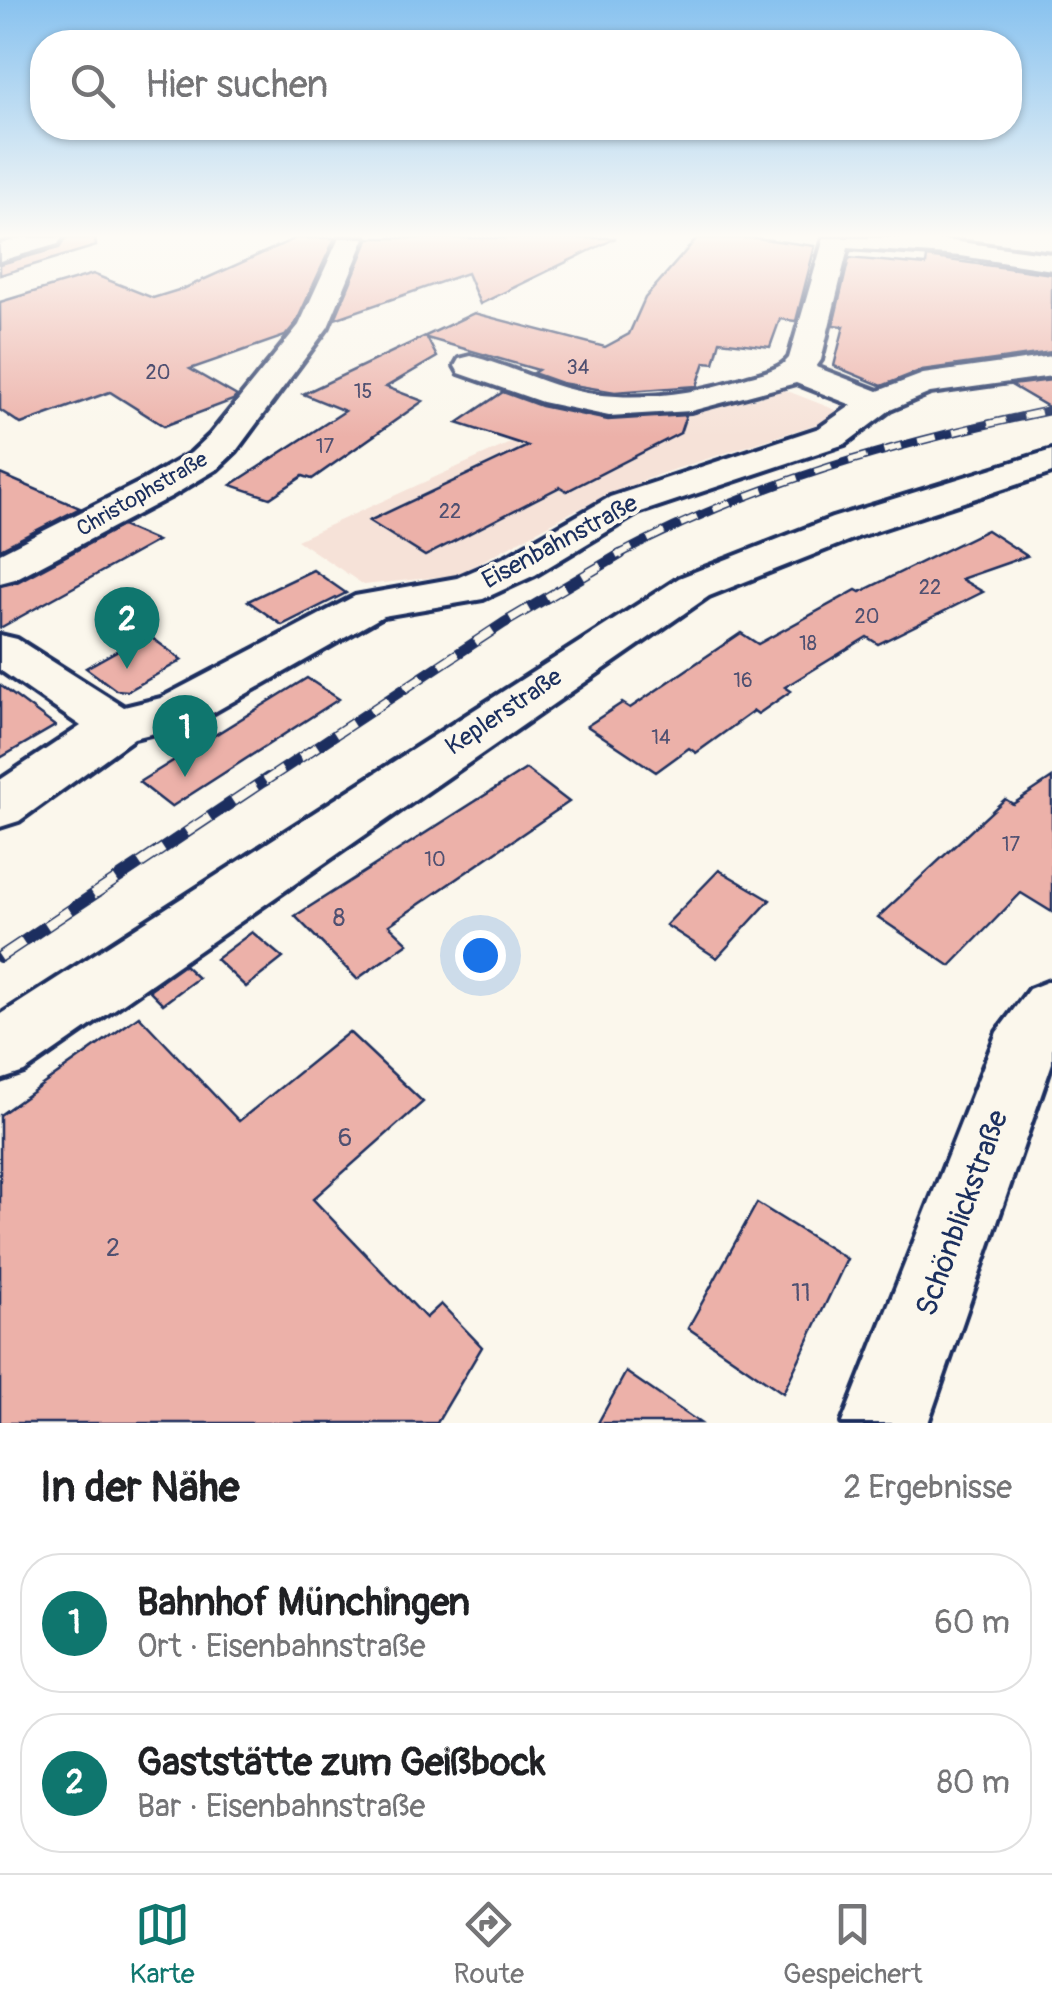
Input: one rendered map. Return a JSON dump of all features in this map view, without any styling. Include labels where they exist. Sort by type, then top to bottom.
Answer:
[{"type":"street","name":"Christophstraße","points":[[0,570],[142,497],[213,452],[313,328],[323,304]]},
{"type":"street","points":[[470,366],[581,402],[630,406],[743,392],[796,371],[805,360],[817,304]]},
{"type":"street","name":"Eisenbahnstraße","points":[[16,796],[117,726],[177,711],[371,605],[467,590],[520,566],[624,505],[832,436],[878,403],[923,384],[1052,366]]},
{"type":"street","points":[[796,371],[878,403]]},
{"type":"street","name":"Keplerstraße","points":[[0,1051],[694,588],[846,526],[1052,461]]},
{"type":"street","points":[[9,666],[117,726]]},
{"type":"street","name":"Schönblickstraße","points":[[884,1423],[1021,1053],[1052,1008]]},
{"type":"shaded area","points":[[780,388],[841,412],[823,422],[657,475],[572,512],[457,575],[364,585],[297,540],[585,409],[662,410],[758,398]]},
{"type":"building","points":[[0,304],[305,304],[285,336],[190,369],[237,396],[164,426],[110,392],[21,424],[0,410]]},
{"type":"building","points":[[341,304],[377,304],[335,319]]},
{"type":"building","points":[[642,304],[800,304],[796,321],[780,319],[770,347],[720,341],[714,363],[705,362],[697,386],[615,392],[561,383],[533,373],[538,370],[427,338],[437,357],[386,387],[423,401],[312,479],[303,476],[270,498],[231,485],[345,411],[303,394],[474,313],[605,347],[629,334]]},
{"type":"building","points":[[838,304],[1052,304],[1052,352],[922,370],[882,386],[834,366],[844,326],[833,325]]},
{"type":"building","points":[[1052,380],[1052,409],[1011,385]]},
{"type":"building","points":[[503,392],[541,406],[608,420],[686,415],[680,433],[567,491],[560,487],[425,556],[369,521],[528,446],[457,423]]},
{"type":"building","points":[[0,474],[80,508],[0,549]]},
{"type":"building","points":[[122,526],[157,541],[0,628],[0,586],[17,582]]},
{"type":"building","points":[[987,530],[1027,556],[961,579],[983,592],[878,644],[867,637],[785,687],[791,691],[758,714],[754,711],[696,753],[689,748],[656,772],[587,726],[622,703],[630,708],[741,633],[758,644],[856,590],[860,592]]},
{"type":"building","points":[[313,570],[346,593],[282,625],[248,601]]},
{"type":"building","points":[[147,634],[182,660],[128,691],[116,690],[86,668]]},
{"type":"building","points":[[307,678],[339,699],[171,807],[139,782]]},
{"type":"building","points":[[0,685],[55,726],[0,758]]},
{"type":"building","points":[[526,769],[569,802],[389,925],[408,943],[357,979],[295,916]]},
{"type":"building","points":[[1052,778],[1052,912],[1021,893],[950,966],[878,917],[1005,799],[1013,804]]},
{"type":"building","points":[[719,870],[770,900],[717,958],[666,925]]},
{"type":"building","points":[[252,932],[283,958],[246,987],[216,959]]},
{"type":"building","points":[[184,965],[198,978],[163,1004],[149,990]]},
{"type":"building","points":[[139,1016],[239,1121],[349,1032],[423,1102],[313,1199],[426,1318],[441,1304],[482,1347],[437,1423],[0,1423],[0,1115]]},
{"type":"building","points":[[757,1203],[847,1259],[783,1393],[688,1328]]},
{"type":"building","points":[[626,1372],[700,1423],[598,1423]]},
{"type":"railway","points":[[616,556],[721,506],[829,467],[1052,410]]},
{"type":"railway","points":[[265,781],[504,623],[621,554]]},
{"type":"railway","points":[[0,957],[268,778]]},
{"type":"place","name":"Gaststätte zum Geißbock","points":[[127,669]]},
{"type":"place","name":"Bahnhof Münchingen","points":[[185,777]]}]
